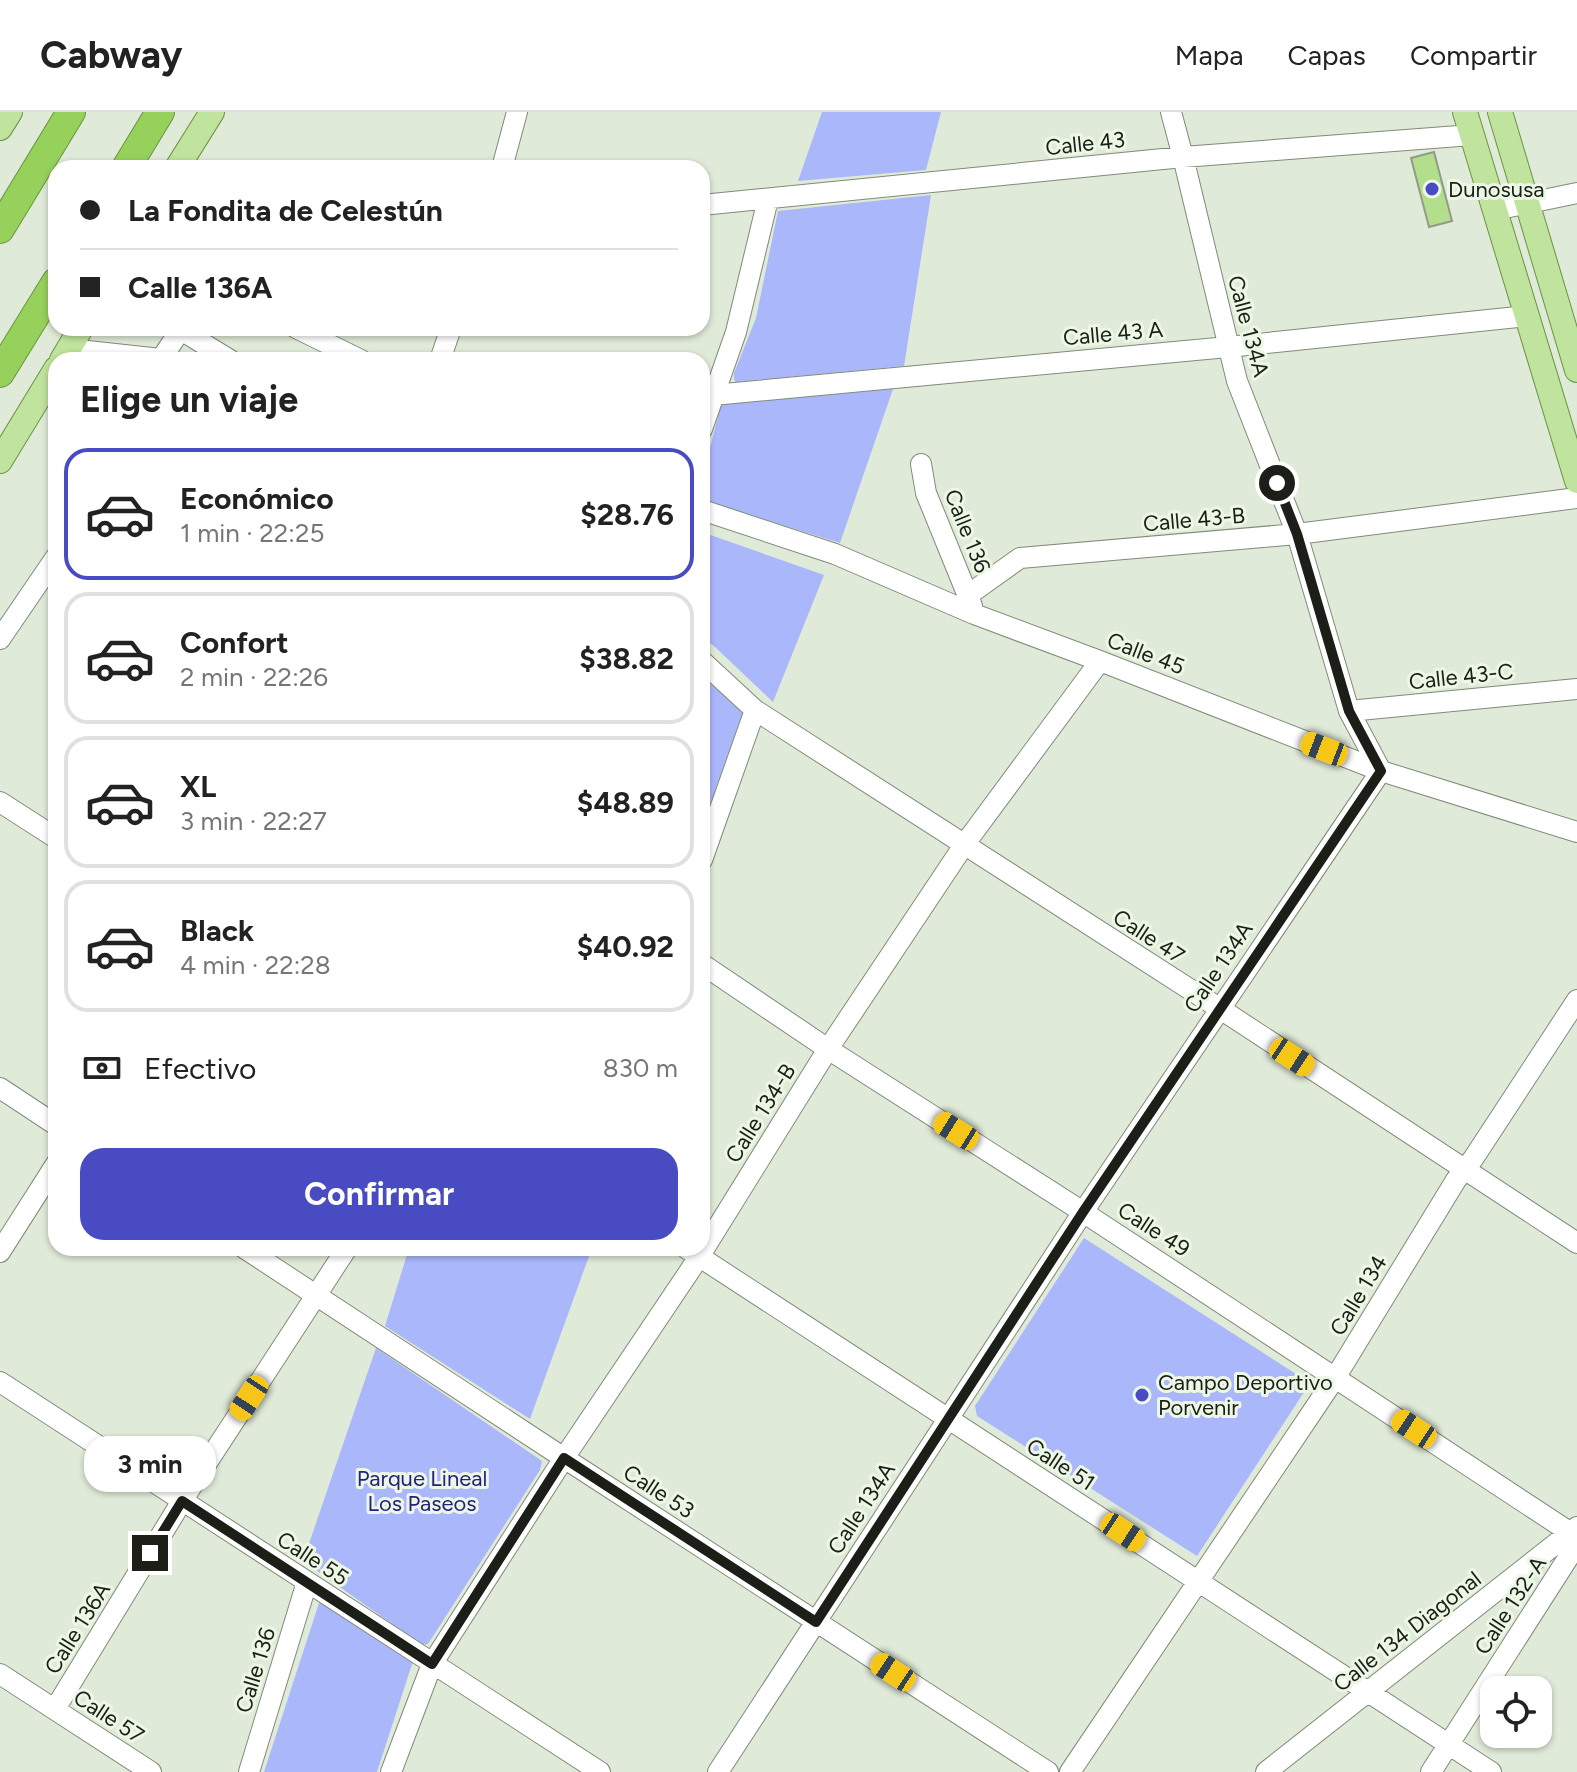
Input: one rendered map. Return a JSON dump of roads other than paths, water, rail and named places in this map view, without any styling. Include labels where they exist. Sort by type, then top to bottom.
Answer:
[{"type":"highway","points":[[0,229],[71,112]]},
{"type":"highway","points":[[131,160],[160,112]]},
{"type":"highway","points":[[0,373],[48,295]]},
{"type":"main road","points":[[0,128],[10,112]]},
{"type":"main road","points":[[182,160],[212,112]]},
{"type":"main road","points":[[1500,112],[1577,370]]},
{"type":"main road","points":[[1469,123],[1577,481]]},
{"type":"main road","points":[[0,461],[48,385]]},
{"type":"street","points":[[504,160],[517,112]]},
{"type":"street","name":"Calle 134A","points":[[718,1772],[1083,1212],[1381,771],[1349,711],[1297,534],[1237,381],[1171,112]]},
{"type":"street","name":"Calle 43","points":[[710,204],[1183,157],[1469,123]]},
{"type":"street","points":[[1495,210],[1577,193]]},
{"type":"street","points":[[710,390],[736,332],[768,199]]},
{"type":"street","name":"Calle 43 A","points":[[710,395],[1527,316]]},
{"type":"street","points":[[192,336],[217,352]]},
{"type":"street","points":[[312,336],[345,352]]},
{"type":"street","name":"Calle 136","points":[[921,464],[926,493],[971,604]]},
{"type":"street","name":"Calle 43-B","points":[[971,604],[1020,558],[1297,534],[1577,498]]},
{"type":"street","name":"Calle 45","points":[[710,513],[971,604],[1100,661],[1381,771],[1577,832]]},
{"type":"street","points":[[3,629],[48,568]]},
{"type":"street","name":"Calle 134-B","points":[[710,1225],[964,845],[1100,661]]},
{"type":"street","name":"Calle 47","points":[[710,668],[755,710],[1219,1008],[1577,1243]]},
{"type":"street","name":"Calle 43-C","points":[[1349,711],[1577,689]]},
{"type":"street","points":[[710,837],[755,710]]},
{"type":"street","points":[[0,802],[48,833]]},
{"type":"street","name":"Calle 49","points":[[710,969],[1575,1535]]},
{"type":"street","name":"Calle 134","points":[[1070,1772],[1335,1378],[1456,1180],[1577,1000]]},
{"type":"street","points":[[0,1088],[48,1120]]},
{"type":"street","points":[[0,1252],[48,1177]]},
{"type":"street","name":"Calle 53","points":[[256,1256],[1048,1772]]},
{"type":"street","name":"Calle 136A","points":[[55,1709],[182,1501],[342,1256]]},
{"type":"street","name":"Calle 134-B","points":[[391,1772],[432,1664],[690,1256]]},
{"type":"street","name":"Calle 51","points":[[698,1256],[1491,1772]]},
{"type":"street","name":"Calle 55","points":[[0,1382],[600,1772]]},
{"type":"street","name":"Calle 134 Diagonal","points":[[1266,1772],[1575,1535]]},
{"type":"street","name":"Calle 132-A","points":[[1431,1772],[1575,1535]]},
{"type":"street","name":"Calle 136","points":[[249,1772],[307,1582]]},
{"type":"street","name":"Calle 57","points":[[0,1674],[151,1772]]},
{"type":"place","name":"Dunosusa","points":[[1432,189]]},
{"type":"place","name":"Campo Deportivo Porvenir","points":[[1142,1395]]},
{"type":"park label","name":"Parque Lineal Los Paseos","points":[[422,1490]]}]
